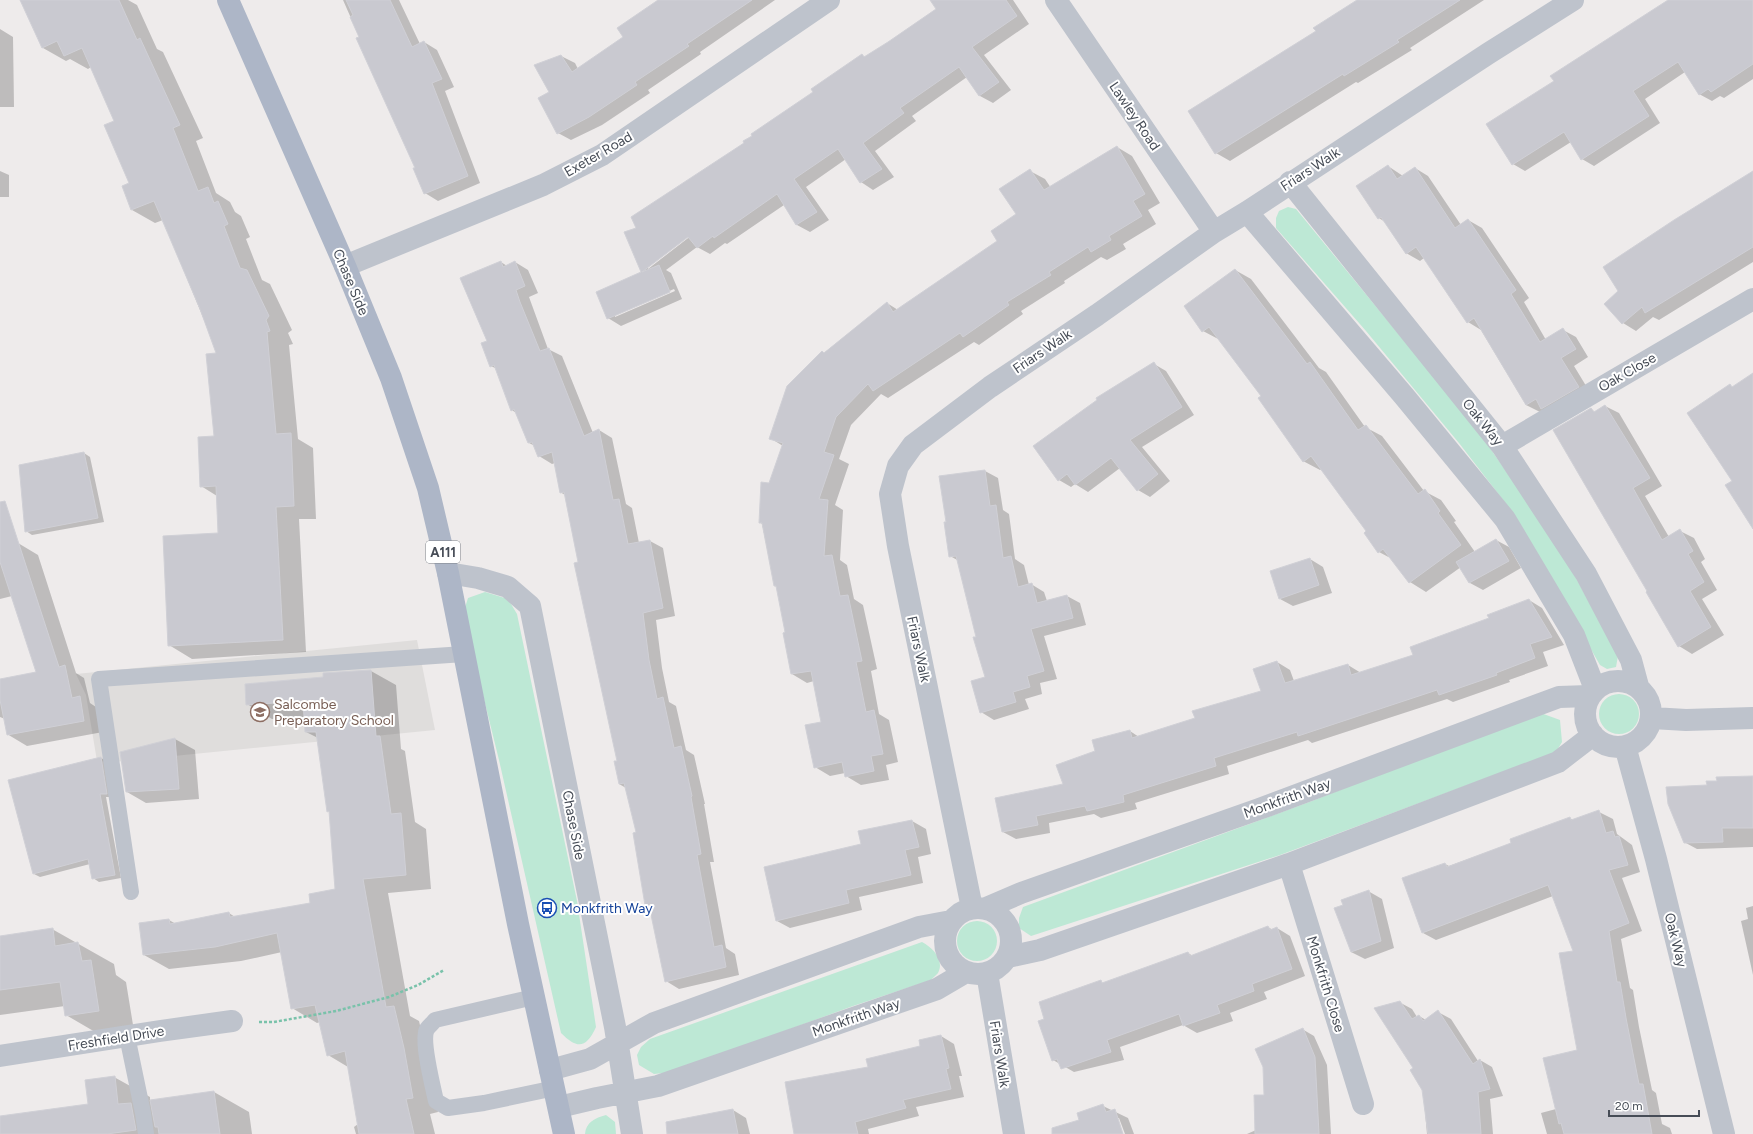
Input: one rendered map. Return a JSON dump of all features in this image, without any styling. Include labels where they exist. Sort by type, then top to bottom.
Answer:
[{"type":"main road","name":"Chase Side","points":[[228,0],[345,266],[391,378],[428,488],[448,572],[534,997],[564,1134]]},
{"type":"street","name":"Exeter Road","points":[[345,266],[543,185],[602,155],[829,0]]},
{"type":"street","name":"Lawley Road","points":[[1056,0],[1214,232]]},
{"type":"street","name":"Friars Walk","points":[[979,908],[898,546],[890,494],[898,466],[913,444],[990,387],[1214,232],[1573,0]]},
{"type":"street","name":"Oak Way","points":[[1290,182],[1502,446],[1586,574],[1631,660],[1638,686]]},
{"type":"street","points":[[1247,212],[1404,396],[1505,519],[1574,635],[1592,693]]},
{"type":"street","name":"Oak Close","points":[[1502,446],[1753,299]]},
{"type":"street","name":"Chase Side","points":[[448,572],[478,578],[508,587],[530,606],[618,1042],[632,1134]]},
{"type":"street","points":[[1624,680],[1638,686],[1646,695],[1651,706],[1652,718],[1648,731],[1638,741],[1625,746],[1614,747],[1602,743],[1593,735],[1586,723],[1585,709],[1592,693],[1608,682],[1624,680]]},
{"type":"street","name":"Monkfrith Way","points":[[979,908],[1259,809],[1560,697],[1592,693]]},
{"type":"street","points":[[1652,718],[1686,720],[1753,718]]},
{"type":"street","points":[[1008,957],[1040,950],[1289,864],[1558,762],[1593,735]]},
{"type":"street","name":"Oak Way","points":[[1625,746],[1656,859],[1724,1134]]},
{"type":"street","name":"Monkfrith Close","points":[[1289,864],[1363,1104]]},
{"type":"street","points":[[979,908],[998,913],[1009,928],[1012,935],[1012,946],[1008,957],[998,968],[987,973],[977,974],[966,972],[954,964],[946,949],[945,937],[952,921],[961,912],[979,908]]},
{"type":"street","points":[[555,1088],[590,1059],[654,1023],[919,928],[952,921]]},
{"type":"street","name":"Monkfrith Way","points":[[555,1088],[597,1098],[658,1086],[937,989],[966,972]]},
{"type":"street","name":"Friars Walk","points":[[987,973],[1014,1134]]},
{"type":"street","name":"Freshfield Drive","points":[[0,1056],[232,1021]]},
{"type":"lane","points":[[131,892],[99,679],[464,654]]},
{"type":"lane","points":[[534,997],[436,1020],[426,1030],[424,1039],[431,1080],[436,1101],[448,1108],[484,1103],[555,1088]]},
{"type":"lane","points":[[127,1036],[146,1134]]},
{"type":"path","points":[[232,1021],[274,1022],[336,1011],[389,997],[418,985],[444,970]]},
{"type":"shaded area","name":"Salcombe Preparatory School","points":[[417,640],[435,730],[114,762],[97,761],[86,695],[76,674]]},
{"type":"green space","points":[[1288,207],[1296,209],[1467,415],[1562,552],[1618,656],[1616,667],[1607,669],[1600,665],[1510,509],[1459,443],[1366,331],[1276,228],[1276,218],[1279,211]]},
{"type":"green space","points":[[485,592],[508,599],[517,614],[577,901],[596,1027],[589,1039],[585,1043],[581,1044],[572,1042],[561,1033],[499,760],[463,614],[468,598]]},
{"type":"green space","points":[[1615,694],[1623,694],[1630,697],[1636,703],[1639,714],[1636,725],[1630,731],[1623,734],[1615,734],[1608,731],[1602,725],[1599,718],[1599,710],[1602,703],[1608,697]]},
{"type":"green space","points":[[1538,712],[1560,720],[1562,742],[1556,752],[1280,855],[1031,936],[1019,928],[1019,918],[1023,907],[1312,801]]},
{"type":"green space","points":[[977,921],[985,923],[991,927],[995,933],[997,941],[995,949],[991,955],[985,959],[977,961],[969,959],[963,955],[959,949],[957,941],[959,933],[963,927],[969,923]]},
{"type":"green space","points":[[922,942],[930,947],[936,954],[940,963],[938,973],[931,980],[853,1006],[673,1072],[654,1074],[639,1065],[637,1055],[641,1047],[650,1039]]},
{"type":"green space","points":[[606,1115],[615,1122],[616,1134],[585,1134],[587,1126],[592,1121]]},
{"type":"building","points":[[20,0],[119,0],[137,40],[140,38],[180,125],[173,128],[198,191],[208,187],[214,203],[218,201],[228,224],[224,226],[240,268],[247,270],[269,316],[266,320],[270,331],[267,332],[276,434],[291,433],[294,506],[276,507],[283,640],[168,646],[163,536],[218,533],[216,486],[200,487],[198,437],[214,436],[206,354],[216,353],[200,309],[154,201],[131,210],[122,186],[129,183],[104,125],[114,121],[82,48],[64,56],[57,41],[42,48]]},
{"type":"building","points":[[346,0],[390,0],[412,47],[424,41],[442,79],[432,83],[468,176],[424,194],[413,168],[415,168],[356,38],[359,37],[350,17],[353,15]]},
{"type":"building","points":[[658,0],[752,0],[687,44],[689,46],[635,82],[637,85],[589,117],[557,134],[538,98],[549,92],[534,65],[561,55],[572,72],[623,37],[617,28]]},
{"type":"building","points":[[930,0],[1006,0],[1017,16],[972,47],[999,82],[979,96],[959,67],[900,108],[904,113],[863,143],[882,169],[860,183],[838,149],[794,179],[817,212],[796,225],[777,194],[714,238],[713,236],[697,248],[688,237],[642,272],[659,265],[670,292],[607,319],[596,292],[641,272],[624,232],[636,228],[631,217],[744,143],[743,141],[752,136],[751,134],[813,92],[811,89],[862,54],[864,57],[936,9]]},
{"type":"building","points":[[1357,0],[1460,0],[1397,40],[1399,42],[1344,76],[1343,74],[1215,154],[1188,111],[1316,31],[1313,28]]},
{"type":"building","points":[[1668,0],[1753,0],[1753,64],[1711,92],[1708,89],[1699,95],[1678,62],[1633,91],[1649,116],[1581,160],[1564,132],[1512,165],[1486,124],[1554,81],[1550,76]]},
{"type":"building","points":[[1117,146],[1145,194],[1133,201],[1142,216],[1109,236],[1111,240],[1091,252],[1088,247],[1049,272],[1051,275],[1007,302],[1009,305],[963,337],[960,333],[873,391],[868,384],[836,417],[824,452],[834,455],[819,499],[828,500],[824,556],[832,555],[840,596],[848,595],[862,661],[856,662],[866,712],[874,710],[883,754],[871,756],[874,771],[845,777],[842,762],[814,768],[805,725],[821,722],[811,671],[791,674],[776,586],[774,586],[762,523],[759,523],[761,482],[769,483],[783,443],[769,439],[787,386],[822,351],[824,353],[887,302],[893,312],[997,241],[991,231],[1016,214],[999,189],[1030,169],[1044,190]]},
{"type":"building","points":[[1388,165],[1397,179],[1415,167],[1455,228],[1468,219],[1516,290],[1511,294],[1540,342],[1563,328],[1576,349],[1561,358],[1579,387],[1541,409],[1536,399],[1526,405],[1474,318],[1467,323],[1416,247],[1406,254],[1381,217],[1378,219],[1356,186]]},
{"type":"building","points":[[1753,171],[1753,247],[1645,313],[1642,307],[1622,324],[1604,304],[1618,291],[1603,267],[1674,220]]},
{"type":"building","points":[[501,261],[503,267],[515,261],[525,286],[516,290],[520,302],[540,351],[549,348],[584,436],[599,429],[613,500],[619,499],[628,544],[650,540],[663,608],[643,613],[649,660],[657,699],[663,697],[674,748],[681,746],[692,796],[701,854],[697,855],[714,947],[722,945],[726,967],[665,982],[650,910],[646,911],[633,833],[636,832],[624,783],[619,784],[614,761],[617,761],[574,563],[578,562],[564,492],[560,493],[552,452],[538,457],[532,442],[528,443],[514,409],[511,411],[494,365],[490,367],[481,343],[487,341],[460,278]]},
{"type":"building","points":[[1235,269],[1307,364],[1310,362],[1358,430],[1366,425],[1418,494],[1425,489],[1440,511],[1438,513],[1461,545],[1409,583],[1383,549],[1378,553],[1364,533],[1366,531],[1311,456],[1303,462],[1258,398],[1261,396],[1209,327],[1202,332],[1184,306]]},
{"type":"building","points":[[1154,362],[1182,407],[1130,440],[1158,474],[1137,491],[1111,458],[1075,485],[1067,474],[1058,481],[1033,446],[1097,400],[1096,398]]},
{"type":"building","points":[[1753,373],[1753,529],[1725,485],[1732,481],[1687,413],[1730,384],[1732,387]]},
{"type":"building","points":[[1605,405],[1650,478],[1633,488],[1662,540],[1680,529],[1693,551],[1688,554],[1704,582],[1690,591],[1711,627],[1678,647],[1553,430],[1591,408],[1594,412]]},
{"type":"building","points":[[84,452],[98,518],[25,532],[19,465]]},
{"type":"building","points":[[985,470],[990,506],[996,505],[1003,558],[1011,556],[1018,587],[1032,583],[1037,603],[1067,595],[1073,618],[1031,629],[1044,671],[1027,676],[1030,687],[1013,692],[1016,702],[980,713],[971,681],[985,677],[973,637],[976,637],[956,556],[949,557],[944,522],[946,522],[939,476]]},
{"type":"building","points":[[5,501],[59,667],[65,665],[72,698],[80,696],[84,721],[7,735],[0,700],[0,679],[36,672],[0,562],[0,502]]},
{"type":"building","points":[[1496,539],[1509,561],[1469,583],[1456,562]]},
{"type":"building","points":[[1310,558],[1319,585],[1279,599],[1270,571]]},
{"type":"building","points":[[1529,599],[1552,637],[1530,644],[1535,658],[1496,673],[1497,675],[1439,695],[1437,690],[1298,736],[1297,732],[1214,758],[1216,766],[1123,795],[1124,802],[1087,811],[1085,806],[1036,816],[1038,825],[1002,832],[995,798],[1063,784],[1056,765],[1095,751],[1092,740],[1130,730],[1132,738],[1195,718],[1192,711],[1261,691],[1253,669],[1277,661],[1285,683],[1348,664],[1351,675],[1413,655],[1410,647],[1489,618],[1487,615]]},
{"type":"building","points":[[371,670],[376,736],[380,736],[391,814],[401,813],[406,875],[363,879],[386,1007],[394,1006],[404,1048],[413,1098],[406,1099],[414,1134],[359,1134],[345,1051],[327,1056],[315,1005],[291,1009],[277,933],[215,947],[143,955],[139,923],[169,919],[170,924],[229,912],[230,917],[310,903],[309,894],[335,889],[329,811],[327,812],[316,732],[305,732],[303,701],[246,705],[245,684],[323,677],[323,673]]},
{"type":"building","points":[[175,738],[179,789],[126,792],[120,752]]},
{"type":"building","points":[[101,757],[107,794],[100,794],[115,875],[92,879],[88,859],[33,874],[8,780]]},
{"type":"building","points":[[1753,776],[1753,828],[1722,828],[1723,842],[1684,843],[1668,804],[1666,787],[1707,785],[1706,781],[1717,781],[1716,777]]},
{"type":"building","points":[[1599,810],[1606,833],[1613,831],[1615,837],[1619,836],[1628,865],[1609,870],[1629,923],[1609,931],[1617,982],[1620,982],[1639,1084],[1643,1084],[1652,1134],[1564,1134],[1561,1123],[1559,1124],[1543,1058],[1577,1050],[1559,953],[1573,951],[1548,885],[1422,933],[1402,878],[1445,863],[1447,867],[1511,843],[1510,839],[1570,817],[1571,820]]},
{"type":"building","points":[[912,820],[919,847],[905,850],[911,875],[846,890],[849,903],[776,921],[764,867],[861,844],[858,831]]},
{"type":"building","points":[[1369,890],[1381,941],[1351,952],[1334,908],[1343,905],[1341,900]]},
{"type":"building","points":[[1268,926],[1270,930],[1277,927],[1292,969],[1252,984],[1254,991],[1217,1005],[1220,1013],[1183,1026],[1179,1014],[1107,1040],[1111,1052],[1061,1069],[1057,1059],[1052,1061],[1038,1021],[1044,1019],[1039,1002],[1101,980],[1102,983],[1188,952],[1190,956]]},
{"type":"building","points":[[53,928],[55,946],[78,942],[82,961],[91,960],[99,1011],[65,1016],[60,982],[0,990],[0,936]]},
{"type":"building","points":[[1400,1001],[1412,1019],[1419,1015],[1423,1021],[1438,1010],[1473,1064],[1480,1059],[1490,1089],[1478,1092],[1481,1134],[1428,1134],[1422,1090],[1410,1070],[1413,1068],[1374,1008]]},
{"type":"building","points":[[1303,1028],[1315,1057],[1319,1134],[1255,1134],[1254,1095],[1264,1095],[1263,1067],[1255,1049]]},
{"type":"building","points":[[941,1035],[949,1068],[946,1069],[951,1089],[903,1100],[906,1108],[855,1122],[858,1134],[794,1134],[785,1082],[868,1067],[866,1059],[920,1046],[919,1040]]},
{"type":"building","points":[[115,1076],[118,1104],[131,1103],[136,1130],[107,1134],[0,1134],[0,1116],[88,1104],[85,1080]]},
{"type":"building","points":[[214,1091],[220,1134],[159,1134],[158,1127],[155,1127],[150,1100]]},
{"type":"building","points":[[1103,1104],[1106,1112],[1115,1109],[1123,1134],[1052,1134],[1052,1128],[1079,1120],[1077,1113]]},
{"type":"building","points":[[733,1109],[738,1134],[667,1134],[666,1122]]},
{"type":"place","name":"Salcombe Preparatory School","points":[[260,712]]},
{"type":"place","name":"Monkfrith Way","points":[[547,908]]}]
